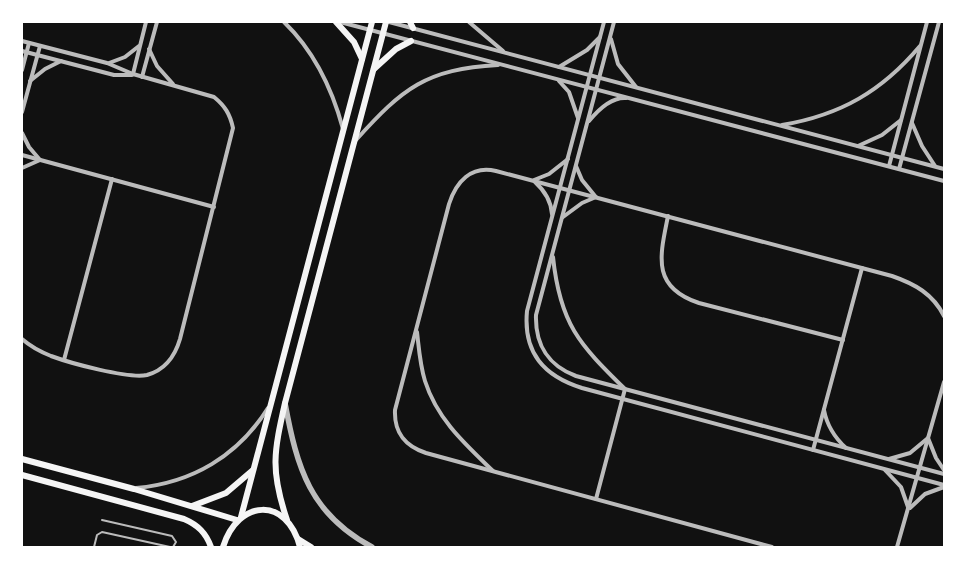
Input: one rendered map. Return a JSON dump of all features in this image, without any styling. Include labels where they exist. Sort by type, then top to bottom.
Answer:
[{"type":"main road","points":[[336,22],[354,42],[362,59]]},
{"type":"main road","points":[[223,547],[231,529],[239,519],[254,469],[372,22]]},
{"type":"main road","points":[[287,520],[280,500],[275,471],[277,443],[285,403],[386,22]]},
{"type":"main road","points":[[410,22],[413,28]]},
{"type":"main road","points":[[374,69],[400,46],[411,40]]},
{"type":"main road","points":[[22,459],[239,519],[256,511],[265,510],[273,512],[287,520],[292,525],[300,547]]},
{"type":"main road","points":[[192,506],[226,493],[246,478],[254,469]]},
{"type":"main road","points":[[22,475],[184,519],[200,528],[206,534],[211,547]]},
{"type":"main road","points":[[298,539],[311,547]]},
{"type":"street","points":[[133,74],[146,22]]},
{"type":"street","points":[[142,77],[157,22]]},
{"type":"street","points":[[284,22],[302,43],[324,75],[336,105],[343,130]]},
{"type":"street","points":[[340,22],[944,181]]},
{"type":"street","points":[[389,22],[944,169]]},
{"type":"street","points":[[470,22],[504,53]]},
{"type":"street","points":[[604,22],[527,311],[527,330],[532,350],[544,368],[561,380],[622,399],[944,486]]},
{"type":"street","points":[[614,22],[536,315],[537,335],[545,353],[555,364],[567,373],[625,390],[944,474]]},
{"type":"street","points":[[889,166],[927,22]]},
{"type":"street","points":[[899,169],[939,22]]},
{"type":"street","points":[[559,67],[588,50],[601,35]]},
{"type":"street","points":[[610,37],[614,56],[618,64],[636,87]]},
{"type":"street","points":[[22,41],[107,63],[142,77],[214,97],[224,105],[230,116],[233,128],[177,348],[165,365],[146,375],[136,376],[64,360],[37,350],[22,339]]},
{"type":"street","points":[[22,70],[24,52],[29,43]]},
{"type":"street","points":[[22,112],[40,46]]},
{"type":"street","points":[[107,63],[125,57],[140,46]]},
{"type":"street","points":[[781,125],[827,114],[869,94],[899,69],[920,46]]},
{"type":"street","points":[[149,49],[157,66],[175,86]]},
{"type":"street","points":[[24,52],[114,75],[133,74]]},
{"type":"street","points":[[30,81],[44,69],[62,61]]},
{"type":"street","points":[[354,141],[392,102],[425,80],[464,68],[504,65]]},
{"type":"street","points":[[556,78],[569,92],[578,120]]},
{"type":"street","points":[[588,122],[603,106],[612,101],[623,98],[633,99]]},
{"type":"street","points":[[858,146],[882,135],[901,120]]},
{"type":"street","points":[[912,123],[922,146],[935,166]]},
{"type":"street","points":[[22,133],[29,147],[40,160]]},
{"type":"street","points":[[22,155],[214,207]]},
{"type":"street","points":[[533,180],[556,170],[568,158]]},
{"type":"street","points":[[22,168],[40,160]]},
{"type":"street","points":[[576,166],[586,186],[597,197]]},
{"type":"street","points":[[772,547],[415,450],[401,437],[396,428],[395,410],[449,204],[457,185],[471,173],[489,169],[892,276],[919,288],[931,297],[944,316]]},
{"type":"street","points":[[64,360],[112,179]]},
{"type":"street","points":[[533,180],[540,186],[549,201],[552,218]]},
{"type":"street","points":[[562,218],[575,207],[597,197]]},
{"type":"street","points":[[668,216],[661,250],[661,262],[664,274],[678,293],[699,303],[843,340]]},
{"type":"street","points":[[552,255],[559,298],[572,328],[590,354],[625,390]]},
{"type":"street","points":[[813,450],[862,268]]},
{"type":"street","points":[[416,330],[425,381],[437,408],[454,432],[494,472]]},
{"type":"street","points":[[897,547],[944,382]]},
{"type":"street","points":[[596,499],[625,390]]},
{"type":"street","points":[[134,489],[172,483],[201,471],[223,458],[251,432],[273,401]]},
{"type":"street","points":[[285,403],[295,453],[309,487],[323,508],[337,523],[352,535],[372,547]]},
{"type":"street","points":[[824,409],[829,427],[836,438],[846,448]]},
{"type":"street","points":[[887,459],[910,453],[928,438]]},
{"type":"street","points":[[928,438],[936,458],[944,470]]},
{"type":"street","points":[[884,469],[894,477],[901,486],[908,510]]},
{"type":"street","points":[[908,510],[925,494],[944,486]]},
{"type":"lane","points":[[94,547],[97,535],[102,532],[171,547],[176,542],[172,536],[102,520]]}]
